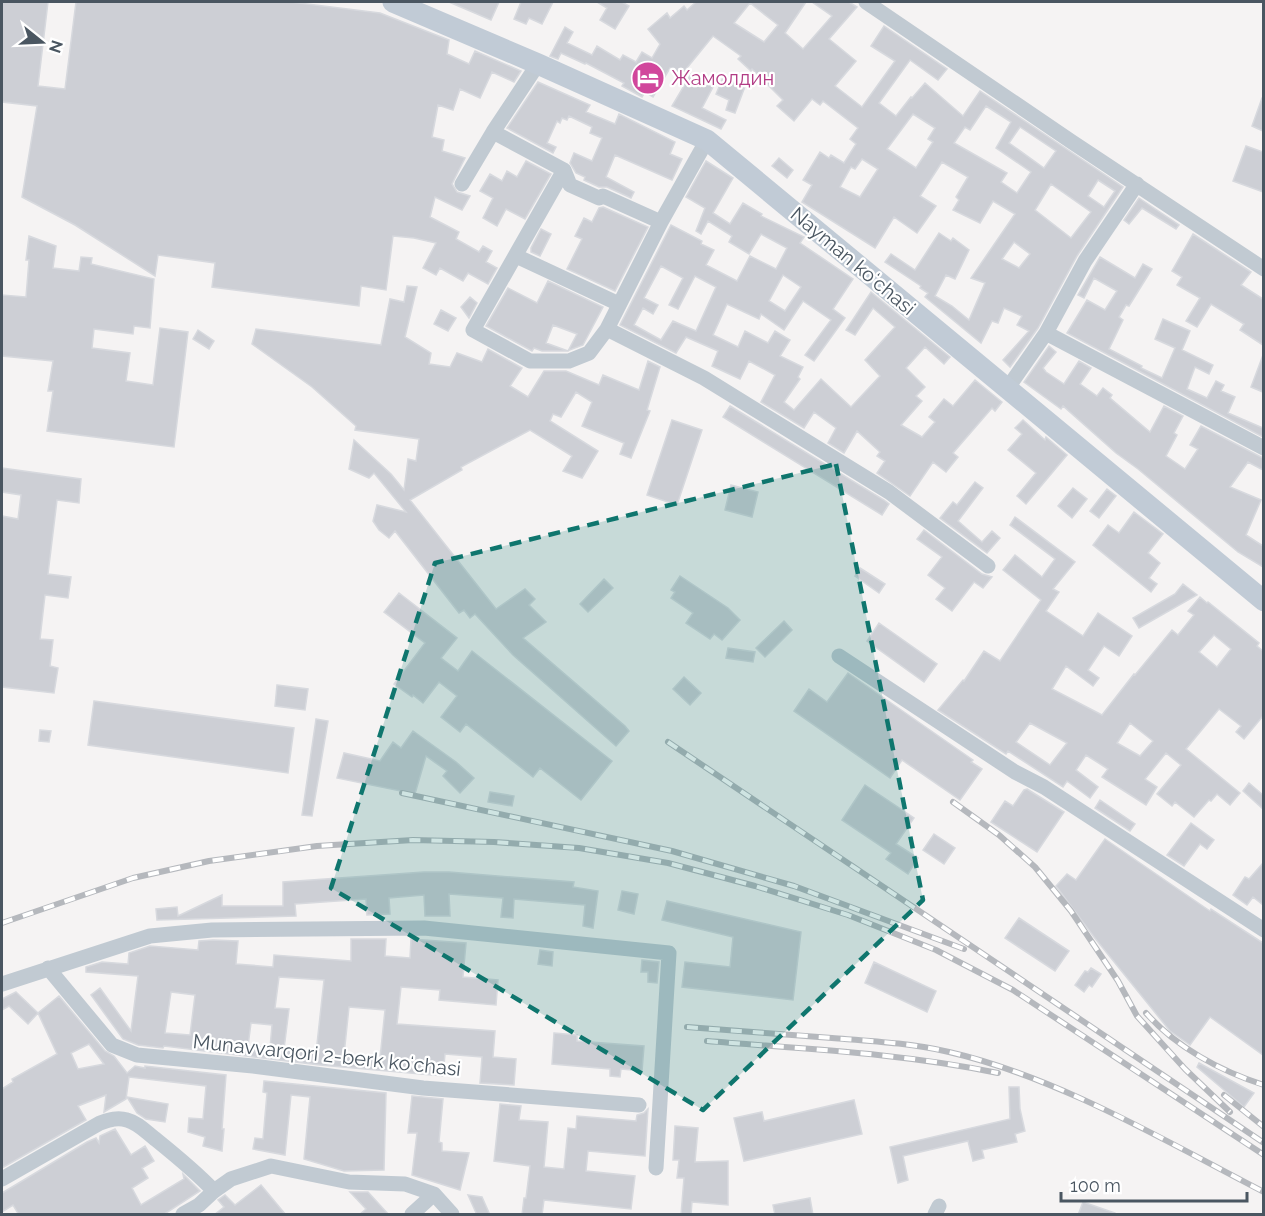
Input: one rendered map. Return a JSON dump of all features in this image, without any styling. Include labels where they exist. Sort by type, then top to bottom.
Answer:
[{"type":"main road","name":"Nayman koʻchasi","points":[[393,2],[706,140],[1263,601]]},
{"type":"street","points":[[866,2],[1263,269]]},
{"type":"street","points":[[462,184],[538,64]]},
{"type":"street","points":[[493,132],[564,171],[570,185],[599,198],[603,196],[661,222]]},
{"type":"street","points":[[564,171],[473,330],[530,361],[569,361],[589,353],[607,328],[706,140]]},
{"type":"street","points":[[1007,389],[1046,333],[1086,261],[1137,184]]},
{"type":"street","points":[[516,256],[619,304]]},
{"type":"street","points":[[607,328],[704,378],[889,492],[988,567]]},
{"type":"street","points":[[1046,333],[1263,448]]},
{"type":"street","points":[[839,656],[1015,772],[1044,787],[1263,930]]},
{"type":"street","points":[[2,984],[150,936],[212,930],[424,928],[669,953],[656,1168]]},
{"type":"street","name":"Munavvarqori 2-berk koʻchasi","points":[[48,968],[112,1045],[136,1055],[253,1066],[423,1088],[639,1105]]},
{"type":"street","points":[[2,1179],[100,1123],[112,1119],[125,1119],[135,1122],[187,1164],[214,1191]]},
{"type":"street","points":[[183,1215],[231,1179],[271,1166],[349,1182],[405,1184],[434,1194],[452,1215]]},
{"type":"street","points":[[412,1215],[434,1194]]},
{"type":"highlighted area","points":[[836,464],[923,900],[703,1110],[331,888],[435,563]]},
{"type":"building","points":[[2,2],[48,2],[38,86],[65,89],[76,2],[291,2],[380,13],[449,40],[447,54],[469,64],[475,51],[521,71],[514,82],[492,72],[480,98],[460,89],[453,110],[438,105],[432,137],[444,140],[442,151],[465,158],[452,184],[457,192],[470,196],[462,210],[435,197],[430,217],[459,232],[456,239],[479,252],[483,246],[492,251],[486,262],[497,268],[488,284],[468,273],[463,281],[440,268],[436,275],[423,268],[436,243],[393,236],[386,290],[361,286],[359,306],[212,287],[215,263],[158,255],[155,276],[75,225],[22,197],[37,106],[2,102]]},
{"type":"building","points":[[449,2],[499,2],[491,20]]},
{"type":"building","points":[[521,2],[553,2],[542,24],[529,18],[526,24],[514,19]]},
{"type":"building","points":[[597,2],[622,2],[629,6],[615,29],[600,20],[607,8]]},
{"type":"building","points":[[696,2],[806,2],[785,33],[803,49],[832,16],[812,2],[849,2],[857,7],[829,39],[856,61],[835,86],[862,107],[895,61],[871,46],[884,26],[947,69],[938,80],[910,60],[879,103],[896,116],[925,83],[963,116],[980,91],[1123,187],[1077,256],[1038,328],[1010,367],[1003,360],[1029,331],[1017,325],[1022,316],[1004,308],[998,323],[992,321],[981,343],[925,297],[928,293],[920,288],[921,286],[885,262],[891,254],[915,270],[939,233],[951,241],[953,238],[969,250],[955,279],[946,275],[935,296],[969,320],[985,283],[971,278],[1015,214],[993,201],[980,223],[953,210],[959,200],[956,197],[968,177],[942,162],[920,196],[936,206],[917,233],[894,217],[875,248],[802,202],[812,185],[803,180],[820,152],[829,158],[831,155],[844,163],[856,144],[850,139],[858,128],[823,101],[820,105],[812,99],[794,121],[777,106],[783,100],[752,69],[751,71],[738,59],[741,56],[713,36],[682,74],[670,68],[653,97],[645,92],[642,97],[622,86],[624,83],[561,53],[558,59],[550,56],[565,27],[573,32],[567,43],[592,55],[597,46],[620,60],[623,55],[636,62],[642,52],[652,58],[660,44],[648,29],[667,13],[670,18],[684,6],[687,10]],"holes":[[[750,3],[778,25],[764,42],[734,23]],[[986,106],[1011,122],[996,148],[1031,172],[1017,193],[1001,182],[1007,173],[954,143],[965,127],[970,130]],[[913,114],[935,128],[928,139],[933,142],[916,168],[887,149]],[[1020,127],[1056,151],[1044,168],[1009,143]],[[862,159],[878,169],[860,197],[840,187],[851,167],[855,169]],[[1098,180],[1115,191],[1104,207],[1088,196]],[[1051,184],[1091,212],[1071,238],[1035,210]],[[1014,242],[1030,254],[1019,268],[1002,259]]]},
{"type":"building","points":[[691,74],[713,87],[702,108],[726,120],[721,129],[672,106]]},
{"type":"building","points":[[724,75],[746,84],[735,113],[726,110],[729,100],[716,94]]},
{"type":"building","points":[[538,82],[590,105],[586,112],[615,124],[619,114],[675,142],[670,154],[682,159],[672,180],[615,155],[606,177],[634,192],[631,198],[584,180],[585,177],[576,173],[570,163],[574,153],[592,161],[602,138],[590,133],[592,127],[569,116],[567,120],[562,118],[560,123],[557,121],[547,143],[556,147],[553,153],[507,128]]},
{"type":"building","points":[[1263,98],[1263,131],[1252,126]]},
{"type":"building","points":[[1246,146],[1263,152],[1263,192],[1233,181]]},
{"type":"building","points":[[779,158],[793,170],[787,178],[772,166]]},
{"type":"building","points":[[526,161],[551,174],[525,219],[506,209],[497,226],[483,218],[493,198],[480,191],[490,174],[502,181],[507,171],[517,177]]},
{"type":"building","points":[[706,161],[733,178],[713,213],[730,224],[743,203],[762,214],[761,216],[804,237],[800,243],[853,279],[833,309],[845,318],[814,361],[805,355],[831,320],[803,301],[784,330],[761,314],[759,319],[727,304],[713,335],[738,347],[745,331],[768,343],[775,331],[790,340],[780,356],[803,367],[798,377],[800,379],[784,402],[794,410],[821,379],[851,407],[880,376],[865,360],[895,327],[873,308],[855,335],[846,330],[871,292],[950,357],[944,364],[925,347],[906,368],[925,387],[916,396],[922,401],[901,425],[922,437],[935,422],[929,417],[944,399],[953,406],[975,380],[1002,402],[995,411],[992,408],[953,453],[958,457],[946,472],[933,462],[910,496],[877,473],[885,461],[877,456],[880,452],[857,431],[844,453],[828,443],[836,428],[814,412],[804,428],[761,402],[775,375],[749,361],[740,379],[712,366],[718,351],[686,337],[676,353],[620,325],[671,225],[714,250],[706,265],[737,281],[750,256],[776,269],[787,248],[761,234],[749,254],[729,242],[732,236],[708,221],[701,234],[696,231],[705,208],[686,197]],"holes":[[[661,266],[683,278],[669,305],[678,309],[695,276],[716,287],[696,331],[673,321],[661,340],[634,325],[643,308],[653,314],[658,305],[644,298]],[[783,275],[801,287],[785,311],[769,301]]]},
{"type":"building","points":[[1139,198],[1179,225],[1176,229],[1142,208],[1129,224],[1124,220]]},
{"type":"building","points":[[603,207],[648,227],[615,291],[567,269],[582,239],[575,236],[584,218],[592,222],[599,208]]},
{"type":"building","points":[[541,229],[551,234],[540,256],[531,252],[531,248]]},
{"type":"building","points":[[1193,234],[1251,272],[1241,285],[1263,299],[1263,345],[1240,330],[1244,324],[1211,304],[1197,327],[1186,321],[1200,298],[1177,285],[1182,277],[1172,271]]},
{"type":"building","points":[[29,236],[56,246],[53,268],[79,271],[81,257],[92,258],[91,264],[154,279],[150,328],[134,326],[133,334],[94,329],[92,348],[130,353],[126,381],[153,385],[160,328],[188,332],[174,447],[47,431],[53,391],[48,391],[53,361],[2,356],[2,295],[26,297],[29,260],[26,260]]},
{"type":"building","points":[[1100,257],[1135,278],[1143,264],[1152,269],[1129,306],[1126,305],[1119,317],[1123,320],[1109,349],[1162,378],[1175,348],[1155,339],[1163,319],[1190,331],[1182,350],[1213,365],[1209,374],[1195,367],[1187,389],[1207,398],[1216,381],[1224,385],[1221,391],[1235,397],[1228,413],[1263,428],[1263,437],[1067,333],[1087,300],[1105,310],[1117,291],[1094,278],[1084,298],[1078,295]]},
{"type":"building","points":[[548,281],[603,307],[583,345],[568,351],[577,334],[553,325],[546,343],[567,351],[542,351],[534,348],[532,351],[486,326],[508,288],[537,303]]},
{"type":"building","points":[[407,286],[417,287],[405,337],[431,353],[429,364],[450,367],[457,353],[482,362],[488,349],[522,368],[510,386],[528,397],[544,371],[566,371],[599,385],[603,375],[639,390],[648,361],[660,367],[647,410],[650,411],[631,458],[620,454],[624,443],[582,426],[592,402],[576,392],[561,417],[553,414],[550,421],[598,451],[582,478],[563,471],[572,456],[530,430],[461,467],[462,470],[410,500],[496,609],[525,589],[535,599],[529,605],[546,622],[523,638],[625,726],[629,731],[616,746],[513,655],[475,614],[470,618],[464,610],[459,613],[395,531],[389,538],[373,521],[377,505],[406,512],[374,473],[369,478],[349,469],[354,440],[391,474],[404,490],[408,459],[416,461],[419,439],[355,430],[356,426],[312,387],[252,344],[256,329],[381,345],[390,299],[404,302]]},
{"type":"building","points":[[470,297],[477,303],[469,318],[461,307]]},
{"type":"building","points":[[441,310],[456,318],[448,331],[434,324]]},
{"type":"building","points":[[198,330],[214,341],[209,349],[193,339]]},
{"type":"building","points":[[1049,346],[1056,352],[1043,368],[1046,372],[1064,384],[1079,361],[1091,368],[1080,384],[1097,396],[1103,388],[1112,395],[1110,398],[1150,432],[1164,406],[1183,416],[1174,433],[1177,435],[1166,456],[1185,469],[1198,449],[1190,445],[1201,426],[1263,458],[1263,470],[1248,462],[1230,487],[1261,500],[1246,535],[1263,546],[1263,567],[1238,552],[1116,453],[1063,406],[1061,409],[1024,382]]},
{"type":"building","points":[[1263,355],[1263,392],[1251,387]]},
{"type":"building","points":[[730,406],[884,500],[889,504],[882,515],[723,417]]},
{"type":"building","points":[[672,420],[702,430],[677,505],[647,495]]},
{"type":"building","points":[[1023,420],[1045,440],[1046,437],[1067,455],[1026,504],[1017,496],[1036,473],[1008,450],[1022,434],[1015,428]]},
{"type":"building","points":[[2,468],[81,479],[79,503],[57,500],[48,574],[71,577],[68,598],[45,595],[40,639],[53,640],[50,666],[58,668],[54,693],[2,687],[2,516],[18,519],[21,495],[2,492]]},
{"type":"building","points":[[975,482],[983,488],[958,521],[982,542],[992,531],[1000,538],[987,553],[940,518],[953,502],[957,505]]},
{"type":"building","points":[[731,485],[758,492],[752,517],[725,510]]},
{"type":"building","points":[[1073,488],[1087,499],[1072,518],[1058,506]]},
{"type":"building","points":[[1107,489],[1116,496],[1099,518],[1090,511]]},
{"type":"building","points":[[1134,512],[1163,534],[1148,553],[1160,563],[1149,578],[1157,584],[1151,592],[1093,545],[1108,525],[1119,533]]},
{"type":"building","points":[[1015,517],[1075,562],[1053,589],[1059,592],[1046,611],[1083,636],[1098,613],[1132,636],[1119,656],[1104,646],[1088,670],[1099,678],[1093,686],[1066,666],[1052,689],[1102,715],[1172,630],[1178,635],[1194,615],[1188,611],[1200,597],[1259,643],[1257,646],[1263,651],[1263,716],[1244,739],[1236,732],[1241,726],[1219,709],[1186,749],[1240,793],[1230,805],[1217,794],[1194,817],[1175,802],[1172,806],[1157,794],[1181,765],[1166,753],[1145,779],[1157,787],[1146,805],[1102,777],[1108,769],[1086,755],[1076,770],[1098,787],[1090,798],[1067,781],[1063,787],[1008,751],[1006,754],[938,710],[964,681],[984,651],[1000,661],[1041,600],[1003,570],[1015,555],[1042,577],[1055,559],[1010,525]],"holes":[[[1214,635],[1231,649],[1217,667],[1199,652]],[[1030,723],[1067,743],[1050,765],[1016,742]],[[1130,723],[1153,741],[1140,756],[1117,743]]]},
{"type":"building","points":[[924,530],[982,574],[992,577],[983,588],[974,582],[952,611],[936,599],[945,588],[928,575],[942,557],[917,539]]},
{"type":"building","points":[[860,568],[885,584],[879,593],[855,576]]},
{"type":"building","points":[[680,576],[728,608],[740,620],[722,640],[714,634],[710,639],[686,623],[693,613],[671,598],[675,592],[671,590]]},
{"type":"building","points":[[604,579],[613,588],[588,612],[580,604]]},
{"type":"building","points":[[1183,584],[1197,595],[1139,628],[1133,618],[1175,594]]},
{"type":"building","points":[[399,593],[457,638],[441,658],[458,671],[472,651],[612,761],[581,800],[540,768],[533,777],[466,724],[460,732],[441,717],[457,696],[439,682],[423,703],[394,684],[425,643],[384,612]]},
{"type":"building","points":[[784,621],[792,630],[765,657],[756,648]]},
{"type":"building","points":[[879,623],[937,664],[924,682],[867,641]]},
{"type":"building","points":[[728,648],[755,652],[753,662],[726,658]]},
{"type":"building","points":[[848,673],[973,760],[971,762],[982,769],[960,800],[902,760],[890,778],[794,711],[809,689],[827,702]]},
{"type":"building","points":[[684,677],[701,693],[690,705],[673,689]]},
{"type":"building","points":[[277,685],[308,689],[305,710],[275,706]]},
{"type":"building","points":[[94,701],[294,728],[288,773],[88,745]]},
{"type":"building","points":[[316,719],[328,721],[312,816],[302,815]]},
{"type":"building","points":[[40,730],[51,731],[49,742],[39,741]]},
{"type":"building","points":[[413,731],[474,778],[460,793],[443,776],[447,771],[426,756],[415,794],[337,778],[344,753],[380,761],[393,742],[401,748]]},
{"type":"building","points":[[1249,783],[1263,795],[1263,809],[1243,791]]},
{"type":"building","points":[[865,785],[914,818],[896,844],[918,858],[908,874],[886,859],[891,853],[842,820]]},
{"type":"building","points":[[1027,789],[1064,812],[1037,852],[991,822],[1005,801],[1013,806]]},
{"type":"building","points":[[490,792],[514,796],[512,806],[488,802]]},
{"type":"building","points":[[1100,800],[1135,824],[1130,831],[1095,808]]},
{"type":"building","points":[[1191,823],[1214,840],[1207,849],[1200,844],[1184,866],[1167,855]]},
{"type":"building","points":[[934,834],[955,848],[944,864],[923,850]]},
{"type":"building","points":[[1105,839],[1210,911],[1211,909],[1263,943],[1263,1055],[1210,1017],[1190,1045],[1170,1031],[1056,886],[1067,874],[1076,880]]},
{"type":"building","points":[[1263,863],[1263,905],[1253,897],[1247,905],[1233,895],[1245,877],[1249,879]]},
{"type":"building","points":[[424,872],[574,882],[573,887],[598,891],[593,928],[583,926],[585,905],[514,899],[513,918],[501,917],[503,898],[449,894],[450,916],[425,916],[424,895],[389,898],[390,914],[367,915],[366,899],[295,904],[296,916],[157,920],[156,909],[177,907],[178,916],[222,895],[222,906],[283,906],[283,882]]},
{"type":"building","points":[[622,891],[638,894],[634,914],[618,910]]},
{"type":"building","points":[[667,901],[801,932],[793,1000],[682,987],[685,962],[730,967],[733,937],[662,920]]},
{"type":"building","points":[[1019,918],[1069,951],[1055,971],[1005,938]]},
{"type":"building","points":[[351,939],[386,939],[385,956],[410,958],[411,939],[466,943],[463,977],[498,980],[496,1005],[439,1000],[440,990],[401,987],[397,1024],[495,1031],[493,1057],[516,1059],[514,1085],[480,1083],[482,1057],[445,1054],[443,1076],[138,1045],[123,1039],[91,995],[100,988],[131,1031],[138,976],[86,972],[86,967],[102,962],[128,964],[129,953],[150,946],[198,950],[199,941],[213,940],[238,941],[236,964],[273,967],[274,955],[351,961]],"holes":[[[279,977],[324,980],[316,1053],[284,1049],[289,1009],[275,1008]],[[171,992],[195,995],[190,1035],[165,1033]],[[349,1007],[385,1010],[380,1058],[344,1055]],[[251,1023],[272,1025],[270,1048],[248,1046]]]},
{"type":"building","points":[[540,950],[553,952],[552,966],[538,964]]},
{"type":"building","points":[[642,960],[659,962],[657,983],[648,982],[648,972],[641,972]]},
{"type":"building","points":[[874,962],[936,991],[927,1012],[865,983]]},
{"type":"building","points":[[1091,968],[1101,974],[1092,987],[1089,985],[1084,992],[1075,985],[1085,971],[1088,972]]},
{"type":"building","points":[[16,992],[38,1013],[28,1024],[9,1006],[2,1010],[2,999]]},
{"type":"building","points":[[59,996],[105,1051],[114,1056],[127,1073],[135,1066],[145,1068],[145,1066],[226,1075],[222,1151],[203,1146],[205,1137],[188,1132],[189,1118],[203,1119],[206,1086],[129,1077],[126,1099],[104,1112],[106,1095],[78,1106],[86,1120],[2,1168],[2,1089],[13,1082],[12,1079],[57,1054],[38,1013]],"holes":[[[89,1044],[104,1064],[78,1069],[71,1053]]]},
{"type":"building","points":[[554,1033],[577,1035],[577,1041],[644,1046],[642,1071],[621,1069],[620,1077],[610,1076],[610,1069],[552,1064]]},
{"type":"building","points":[[1199,1063],[1254,1093],[1244,1107],[1197,1067]]},
{"type":"building","points":[[264,1081],[386,1093],[384,1170],[344,1171],[304,1159],[310,1097],[291,1095],[285,1155],[253,1149],[255,1138],[263,1139],[267,1093],[263,1092]]},
{"type":"building","points":[[1009,1087],[1019,1087],[1020,1109],[1025,1131],[1015,1134],[1017,1142],[982,1150],[984,1158],[973,1161],[968,1141],[903,1156],[908,1180],[898,1183],[890,1147],[1010,1119]]},
{"type":"building","points":[[412,1096],[443,1099],[439,1142],[442,1143],[442,1151],[469,1153],[460,1190],[412,1175],[417,1133],[408,1133]]},
{"type":"building","points":[[127,1097],[168,1104],[165,1122],[146,1119],[137,1113]]},
{"type":"building","points":[[854,1100],[862,1134],[744,1161],[734,1118],[762,1112],[764,1121]]},
{"type":"building","points":[[500,1104],[521,1106],[519,1120],[548,1122],[544,1167],[564,1169],[568,1128],[576,1129],[577,1116],[636,1121],[637,1115],[648,1109],[645,1156],[588,1151],[586,1171],[635,1176],[631,1209],[544,1200],[542,1215],[522,1215],[530,1166],[494,1161]]},
{"type":"building","points":[[675,1126],[698,1128],[695,1162],[728,1161],[728,1205],[692,1202],[691,1215],[681,1215],[684,1178],[677,1178],[679,1160],[673,1160]]},
{"type":"building","points":[[115,1129],[131,1155],[145,1146],[154,1161],[142,1168],[148,1178],[132,1188],[141,1205],[184,1179],[183,1174],[200,1191],[163,1215],[19,1215],[13,1205],[2,1212],[2,1193],[87,1142],[96,1138],[99,1143],[100,1136]]},
{"type":"building","points":[[261,1185],[286,1215],[214,1215],[224,1207],[218,1200],[225,1195],[235,1205]]},
{"type":"building","points":[[350,1192],[368,1192],[389,1215],[359,1215],[366,1209]]},
{"type":"building","points":[[468,1195],[482,1197],[490,1215],[477,1215]]},
{"type":"building","points":[[810,1198],[813,1215],[775,1215],[773,1205]]},
{"type":"building","points":[[1083,1202],[1115,1213],[1115,1215],[1078,1215]]},
{"type":"railway","points":[[668,742],[1264,1143]]},
{"type":"railway","points":[[402,793],[672,851],[794,886],[964,949]]},
{"type":"railway","points":[[953,802],[999,835],[1035,867],[1071,911],[1118,981],[1137,1016],[1185,1069],[1230,1112]]},
{"type":"railway","points":[[2,923],[133,878],[209,861],[317,846],[413,840],[494,842],[579,848],[668,863],[755,886],[848,915],[936,950],[1013,990],[1264,1155]]},
{"type":"railway","points":[[1146,1013],[1185,1047],[1231,1073],[1264,1085]]},
{"type":"railway","points":[[687,1027],[906,1044],[990,1063],[1030,1077],[1110,1112],[1264,1192]]},
{"type":"railway","points":[[707,1041],[889,1056],[998,1073]]},
{"type":"railway","points":[[1224,1095],[1264,1127]]},
{"type":"place","name":"Жамолдин","points":[[648,78]]}]
